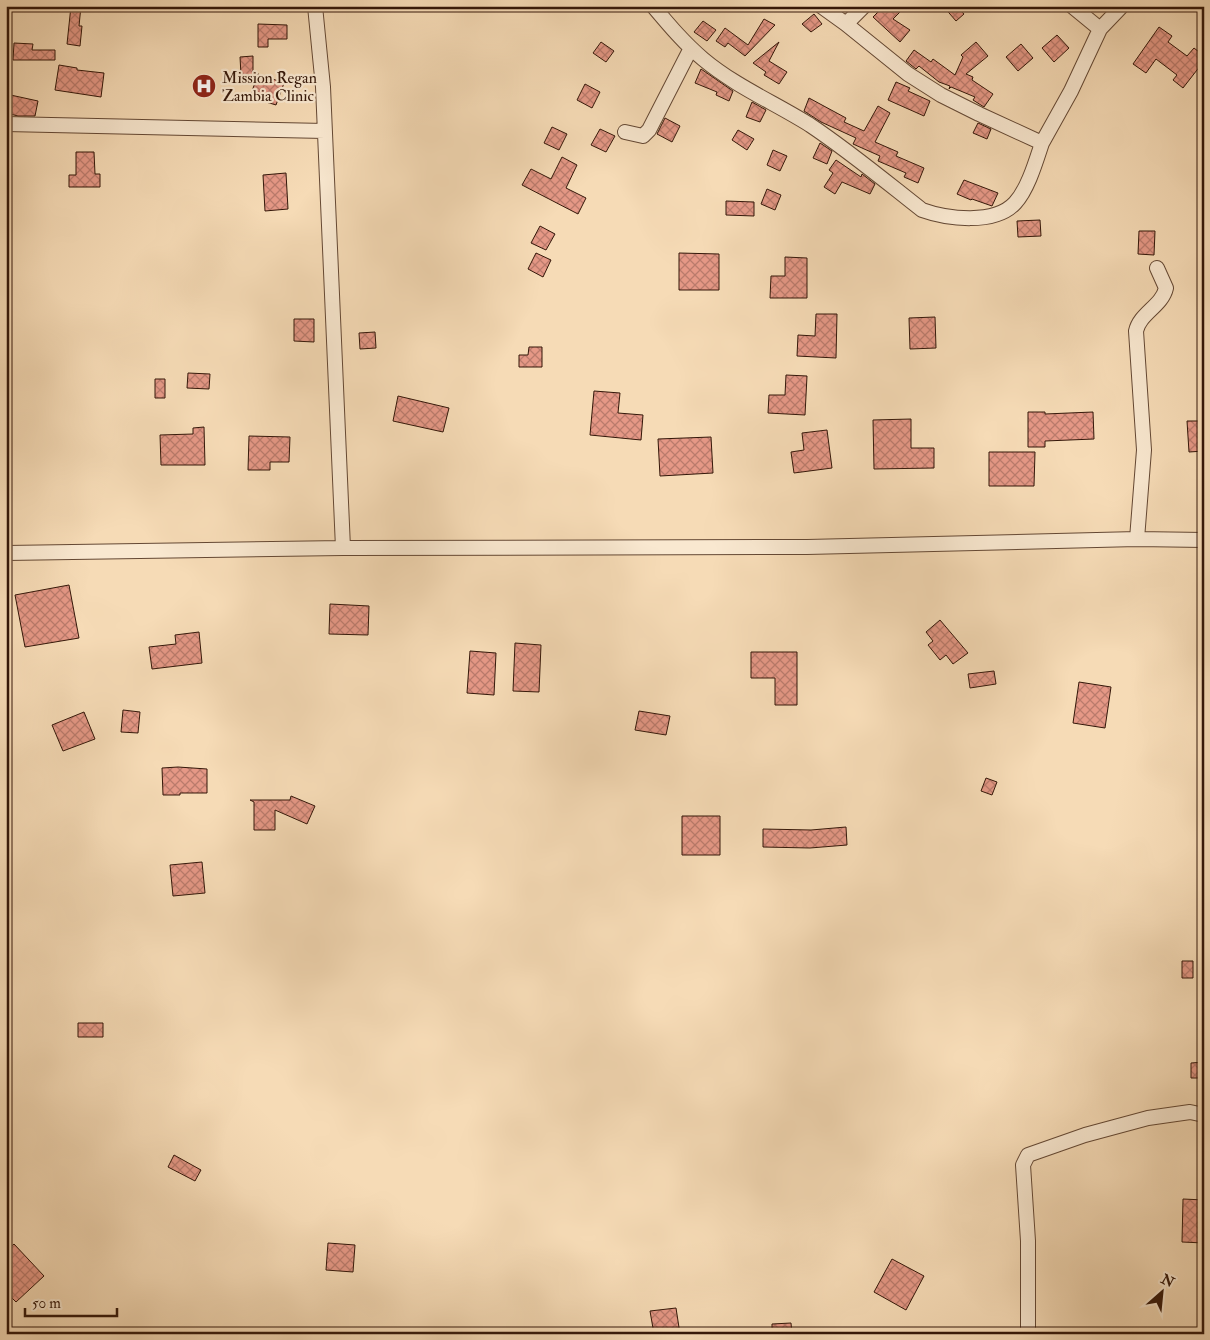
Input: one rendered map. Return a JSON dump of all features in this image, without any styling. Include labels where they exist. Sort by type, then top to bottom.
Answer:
[{"type":"street","points":[[315,6],[323,87],[343,548]]},
{"type":"street","points":[[653,6],[678,35],[704,60],[735,81],[809,125],[845,150],[922,210],[936,215],[973,218],[991,216],[1005,211],[1015,203],[1024,189],[1042,143],[1071,91],[1100,29],[1122,6]]},
{"type":"street","points":[[821,6],[908,74],[924,84],[979,114],[1042,143]]},
{"type":"street","points":[[846,24],[864,6]]},
{"type":"street","points":[[1072,6],[1100,29]]},
{"type":"street","points":[[625,132],[643,136],[649,130],[691,48]]},
{"type":"street","points":[[6,124],[325,131]]},
{"type":"street","points":[[1137,539],[1144,450],[1136,331],[1138,323],[1165,293],[1166,288],[1156,268]]},
{"type":"street","points":[[6,553],[343,548],[807,547],[1137,539],[1204,540]]},
{"type":"street","points":[[1028,1334],[1028,1241],[1022,1165],[1028,1155],[1085,1135],[1148,1118],[1190,1112],[1204,1115]]},
{"type":"building","points":[[71,6],[81,6],[80,46],[67,44]]},
{"type":"building","points":[[884,6],[906,6],[893,19],[910,30],[900,42],[873,17]]},
{"type":"building","points":[[943,6],[957,6],[964,14],[956,21]]},
{"type":"building","points":[[814,14],[822,24],[811,32],[802,24]]},
{"type":"building","points":[[764,19],[775,25],[745,56],[728,43],[725,47],[716,41],[725,28],[748,45]]},
{"type":"building","points":[[703,21],[716,30],[707,41],[694,32]]},
{"type":"building","points":[[258,24],[287,25],[287,39],[268,39],[268,47],[258,47]]},
{"type":"building","points":[[1159,27],[1172,36],[1168,42],[1187,56],[1194,48],[1204,56],[1204,61],[1183,88],[1173,80],[1177,75],[1156,59],[1146,73],[1133,64]]},
{"type":"building","points":[[1057,35],[1069,48],[1054,62],[1042,48]]},
{"type":"building","points":[[601,42],[614,51],[606,62],[593,53]]},
{"type":"building","points":[[779,42],[769,61],[787,72],[779,84],[764,75],[766,72],[753,63]]},
{"type":"building","points":[[976,42],[988,56],[966,74],[973,77],[972,80],[993,94],[984,107],[973,100],[975,97],[951,87],[949,89],[950,86],[939,82],[919,66],[916,69],[906,61],[914,50],[931,62],[933,59],[955,75],[963,57],[961,55]]},
{"type":"building","points":[[14,43],[33,44],[32,50],[55,50],[55,60],[13,60]]},
{"type":"building","points":[[1021,44],[1033,58],[1018,71],[1006,57]]},
{"type":"building","points":[[253,56],[253,75],[241,75],[240,57]]},
{"type":"building","points":[[59,65],[77,68],[77,70],[104,73],[101,97],[55,90]]},
{"type":"building","points":[[701,69],[733,91],[729,101],[716,95],[717,92],[695,83]]},
{"type":"building","points":[[258,74],[284,83],[276,105],[250,97]]},
{"type":"building","points":[[896,82],[910,88],[908,91],[930,101],[924,116],[888,100]]},
{"type":"building","points":[[585,84],[600,92],[592,108],[577,100]]},
{"type":"building","points":[[6,94],[38,101],[35,116],[18,116],[6,113]]},
{"type":"building","points":[[809,98],[846,118],[844,122],[864,131],[878,106],[890,113],[875,142],[898,152],[896,156],[924,168],[918,183],[904,177],[906,173],[878,161],[880,156],[853,144],[856,138],[821,122],[804,111]]},
{"type":"building","points":[[752,102],[766,110],[760,122],[746,117]]},
{"type":"building","points":[[665,118],[680,126],[672,142],[657,134]]},
{"type":"building","points":[[978,123],[991,129],[987,139],[973,133]]},
{"type":"building","points":[[552,127],[567,134],[559,150],[544,143]]},
{"type":"building","points":[[600,129],[615,136],[606,152],[591,145]]},
{"type":"building","points":[[738,130],[754,139],[747,150],[732,140]]},
{"type":"building","points":[[820,143],[832,151],[827,164],[813,158]]},
{"type":"building","points":[[773,150],[787,156],[780,171],[767,165]]},
{"type":"building","points":[[76,152],[94,152],[95,174],[100,174],[100,187],[69,187],[69,175],[76,175]]},
{"type":"building","points":[[562,157],[577,165],[566,188],[586,198],[578,214],[522,185],[531,169],[551,179]]},
{"type":"building","points":[[836,160],[861,177],[862,174],[875,184],[870,194],[842,182],[835,194],[824,187],[833,173],[829,170]]},
{"type":"building","points":[[286,173],[288,209],[265,211],[263,175]]},
{"type":"building","points":[[964,180],[998,193],[992,206],[957,194]]},
{"type":"building","points":[[767,189],[781,195],[775,210],[761,204]]},
{"type":"building","points":[[726,201],[754,202],[754,216],[726,215]]},
{"type":"building","points":[[1040,220],[1041,236],[1018,237],[1017,221]]},
{"type":"building","points":[[540,226],[555,234],[546,250],[531,243]]},
{"type":"building","points":[[1139,231],[1155,231],[1154,255],[1138,254]]},
{"type":"building","points":[[536,253],[551,260],[543,277],[528,269]]},
{"type":"building","points":[[679,253],[719,254],[719,290],[679,290]]},
{"type":"building","points":[[785,257],[807,258],[807,298],[770,298],[771,276],[785,276]]},
{"type":"building","points":[[816,314],[837,314],[836,358],[797,356],[798,335],[815,336]]},
{"type":"building","points":[[935,317],[936,348],[910,349],[909,318]]},
{"type":"building","points":[[294,319],[314,319],[314,342],[294,341]]},
{"type":"building","points":[[375,332],[376,348],[360,349],[359,333]]},
{"type":"building","points":[[529,347],[542,347],[542,367],[519,367],[519,355],[528,355]]},
{"type":"building","points":[[188,373],[210,374],[209,389],[187,388]]},
{"type":"building","points":[[786,375],[807,376],[805,415],[768,413],[769,395],[785,395]]},
{"type":"building","points":[[155,379],[165,379],[165,398],[155,398]]},
{"type":"building","points":[[594,391],[620,393],[618,413],[643,415],[641,440],[590,435]]},
{"type":"building","points":[[398,396],[449,408],[443,432],[393,421]]},
{"type":"building","points":[[1028,412],[1045,412],[1045,414],[1093,412],[1094,439],[1045,441],[1045,447],[1028,447]]},
{"type":"building","points":[[911,419],[911,448],[934,448],[934,468],[874,469],[873,420]]},
{"type":"building","points":[[1187,421],[1204,421],[1204,451],[1189,452]]},
{"type":"building","points":[[204,427],[205,465],[161,465],[160,435],[193,434],[193,428]]},
{"type":"building","points":[[827,430],[832,468],[794,473],[791,452],[804,450],[802,433]]},
{"type":"building","points":[[249,436],[290,437],[289,462],[270,462],[270,470],[248,470]]},
{"type":"building","points":[[711,437],[713,473],[660,476],[658,439]]},
{"type":"building","points":[[989,452],[1035,452],[1034,486],[989,486]]},
{"type":"building","points":[[69,585],[79,638],[25,647],[15,595]]},
{"type":"building","points":[[330,604],[369,606],[368,635],[329,634]]},
{"type":"building","points":[[940,620],[968,653],[953,664],[946,655],[940,660],[928,645],[933,641],[926,632]]},
{"type":"building","points":[[199,632],[202,663],[152,669],[149,647],[176,644],[175,635]]},
{"type":"building","points":[[515,643],[541,645],[539,692],[513,691]]},
{"type":"building","points":[[470,651],[496,653],[494,695],[467,693]]},
{"type":"building","points":[[751,652],[797,652],[797,705],[775,705],[775,678],[751,678]]},
{"type":"building","points":[[994,671],[996,684],[970,688],[968,674]]},
{"type":"building","points":[[1079,682],[1111,687],[1105,728],[1073,723]]},
{"type":"building","points":[[123,710],[140,712],[138,733],[121,732]]},
{"type":"building","points":[[639,711],[670,716],[666,735],[635,730]]},
{"type":"building","points":[[84,712],[95,739],[63,751],[52,725]]},
{"type":"building","points":[[162,768],[207,769],[207,793],[163,795]]},
{"type":"building","points":[[986,778],[997,782],[992,795],[981,791]]},
{"type":"building","points":[[291,796],[315,806],[307,824],[275,810],[275,830],[254,830],[254,802],[250,800],[290,800]]},
{"type":"building","points":[[682,816],[720,816],[720,855],[682,855]]},
{"type":"building","points":[[846,827],[847,845],[810,848],[763,847],[763,829],[811,830]]},
{"type":"building","points":[[202,862],[205,893],[173,896],[170,865]]},
{"type":"building","points":[[1182,961],[1193,961],[1193,978],[1182,978]]},
{"type":"building","points":[[78,1023],[103,1023],[103,1037],[78,1037]]},
{"type":"building","points":[[1204,1062],[1204,1078],[1191,1078],[1191,1063]]},
{"type":"building","points":[[174,1155],[201,1170],[195,1181],[168,1167]]},
{"type":"building","points":[[1183,1199],[1204,1200],[1204,1243],[1182,1242]]},
{"type":"building","points":[[328,1243],[355,1245],[353,1272],[326,1270]]},
{"type":"building","points":[[14,1244],[44,1276],[16,1302],[6,1292],[6,1251]]},
{"type":"building","points":[[892,1259],[924,1276],[906,1310],[874,1292]]},
{"type":"building","points":[[676,1308],[680,1334],[654,1334],[650,1311]]},
{"type":"building","points":[[791,1323],[792,1334],[772,1334],[772,1324]]},
{"type":"place","name":"Mission Regan Zambia Clinic","points":[[204,86]]}]
